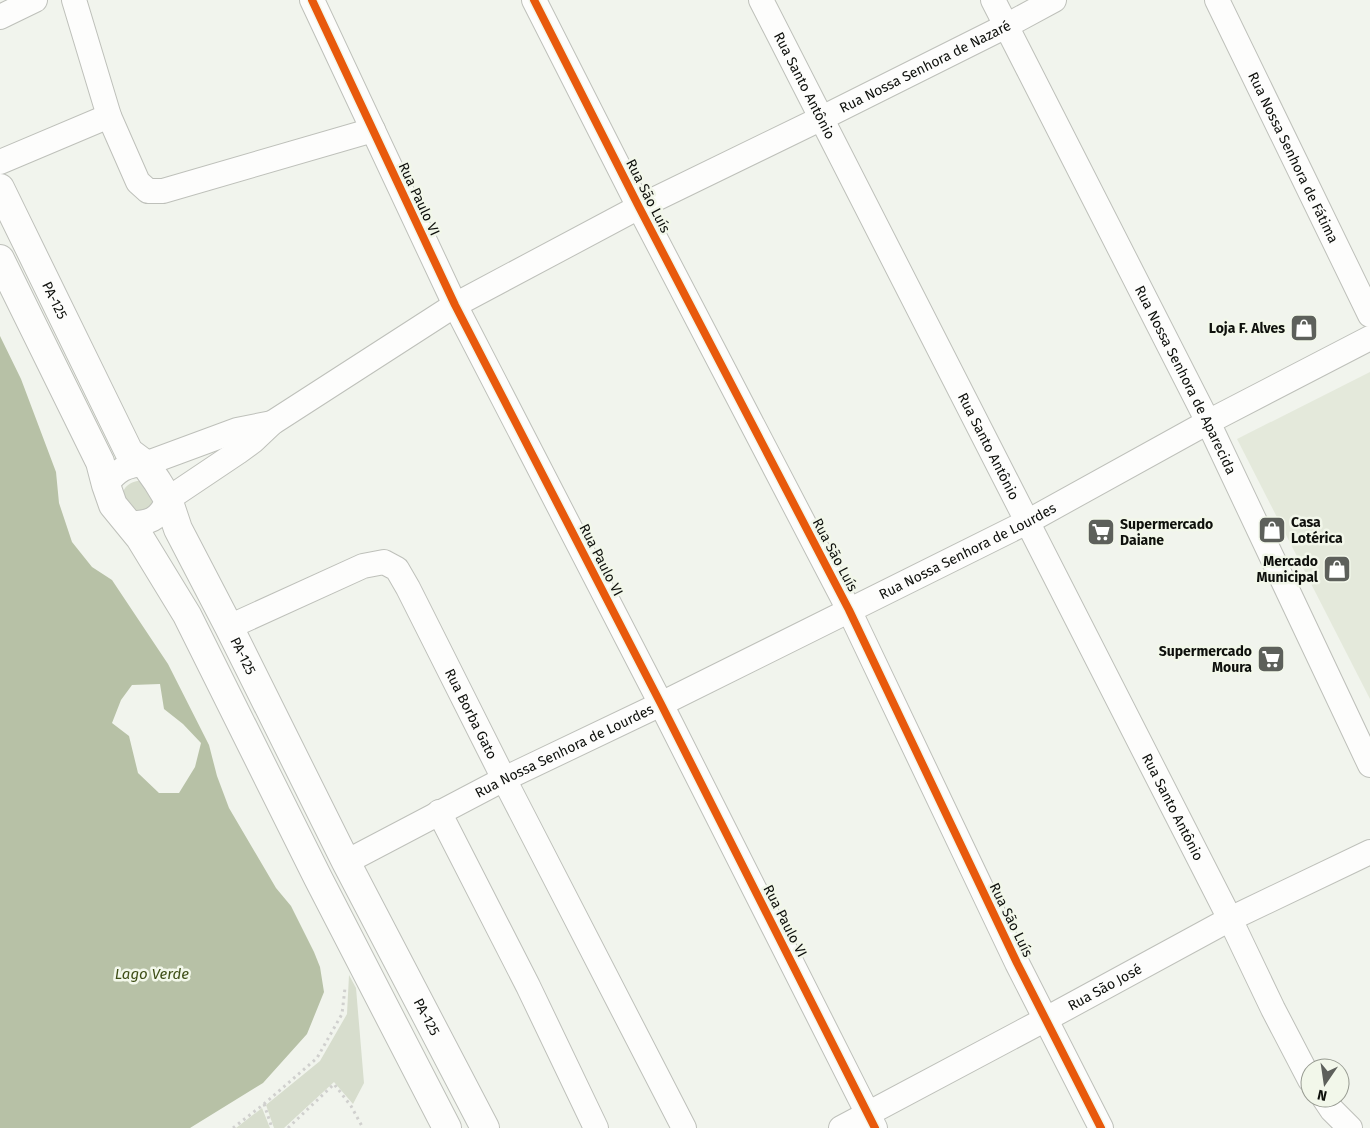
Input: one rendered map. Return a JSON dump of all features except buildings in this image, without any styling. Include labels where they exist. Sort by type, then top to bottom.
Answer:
[{"type":"street","points":[[0,17],[35,0]]},
{"type":"street","points":[[74,0],[110,116],[138,182],[148,191],[163,191],[373,130]]},
{"type":"street","name":"Rua Paulo VI","points":[[312,0],[455,305],[661,704],[872,1121]]},
{"type":"street","name":"Rua São Luís","points":[[534,0],[639,207],[849,610],[1017,963],[1101,1128]]},
{"type":"street","name":"Rua Santo Antônio","points":[[762,0],[1230,919],[1272,1009],[1300,1061]]},
{"type":"street","name":"Rua Nossa Senhora de Aparecida","points":[[993,0],[1208,422],[1370,765]]},
{"type":"street","name":"Rua Nossa Senhora de Nazaré","points":[[168,499],[238,452],[272,423],[455,305],[639,207],[822,118],[1054,0]]},
{"type":"street","name":"Rua Nossa Senhora de Fátima","points":[[1217,0],[1370,315]]},
{"type":"street","points":[[0,162],[110,116]]},
{"type":"street","name":"PA-125","points":[[0,188],[129,452],[145,464],[168,499],[178,529],[346,862],[485,1128]]},
{"type":"street","points":[[0,259],[100,462],[113,505],[140,538],[187,615],[318,878],[447,1128]]},
{"type":"street","name":"Rua Nossa Senhora de Lourdes","points":[[346,862],[504,779],[661,704],[1027,522],[1208,422],[1370,338]]},
{"type":"street","name":"Rua Nossa Senhora de Nazaré","points":[[145,464],[237,430],[272,423]]},
{"type":"street","points":[[106,485],[122,469],[133,465],[145,464]]},
{"type":"street","points":[[127,522],[142,523],[151,521],[159,516],[168,499]]},
{"type":"street","name":"Rua Borba Gato","points":[[229,627],[363,566],[384,562],[397,569],[684,1128]]},
{"type":"street","points":[[439,812],[528,986],[596,1128]]},
{"type":"street","name":"Rua São José","points":[[841,1128],[872,1121],[1046,1019],[1230,919],[1370,852]]},
{"type":"street","points":[[1331,1108],[1350,1128]]},
{"type":"path","points":[[233,1128],[317,1058],[342,1014]]},
{"type":"path","points":[[288,1128],[334,1084],[351,1106],[362,1128]]},
{"type":"path","points":[[264,1104],[272,1128]]},
{"type":"shaded area","name":"Mercado Municipal","points":[[1370,372],[1370,699],[1237,439]]},
{"type":"shaded area","points":[[137,481],[144,481],[155,501],[151,508],[144,513],[128,510],[123,492],[128,485]]},
{"type":"shaded area","points":[[349,975],[356,988],[364,1083],[353,1104],[334,1082],[284,1128],[274,1128],[266,1105],[320,1061],[347,1014]]},
{"type":"shaded area","points":[[262,1108],[270,1128],[236,1128]]},
{"type":"water","name":"Lago Verde","points":[[0,336],[21,379],[56,472],[59,503],[72,542],[92,567],[112,580],[168,664],[209,745],[217,776],[229,808],[276,888],[291,906],[314,952],[320,967],[324,992],[307,1034],[263,1083],[190,1128],[0,1128]],"holes":[[[160,684],[164,709],[183,724],[201,743],[195,767],[179,793],[159,793],[138,773],[129,736],[112,723],[121,700],[132,685]]]},
{"type":"cycle path","points":[[312,0],[455,305],[661,704],[875,1128]]},
{"type":"cycle path","points":[[534,0],[639,207],[849,610],[1017,963],[1101,1128]]},
{"type":"place","name":"Loja F. Alves","points":[[1304,328]]},
{"type":"place","name":"Casa Lotérica","points":[[1272,530]]},
{"type":"place","name":"Supermercado Daiane","points":[[1101,532]]},
{"type":"place","name":"Mercado Municipal","points":[[1337,569]]},
{"type":"place","name":"Supermercado Moura","points":[[1271,659]]}]
